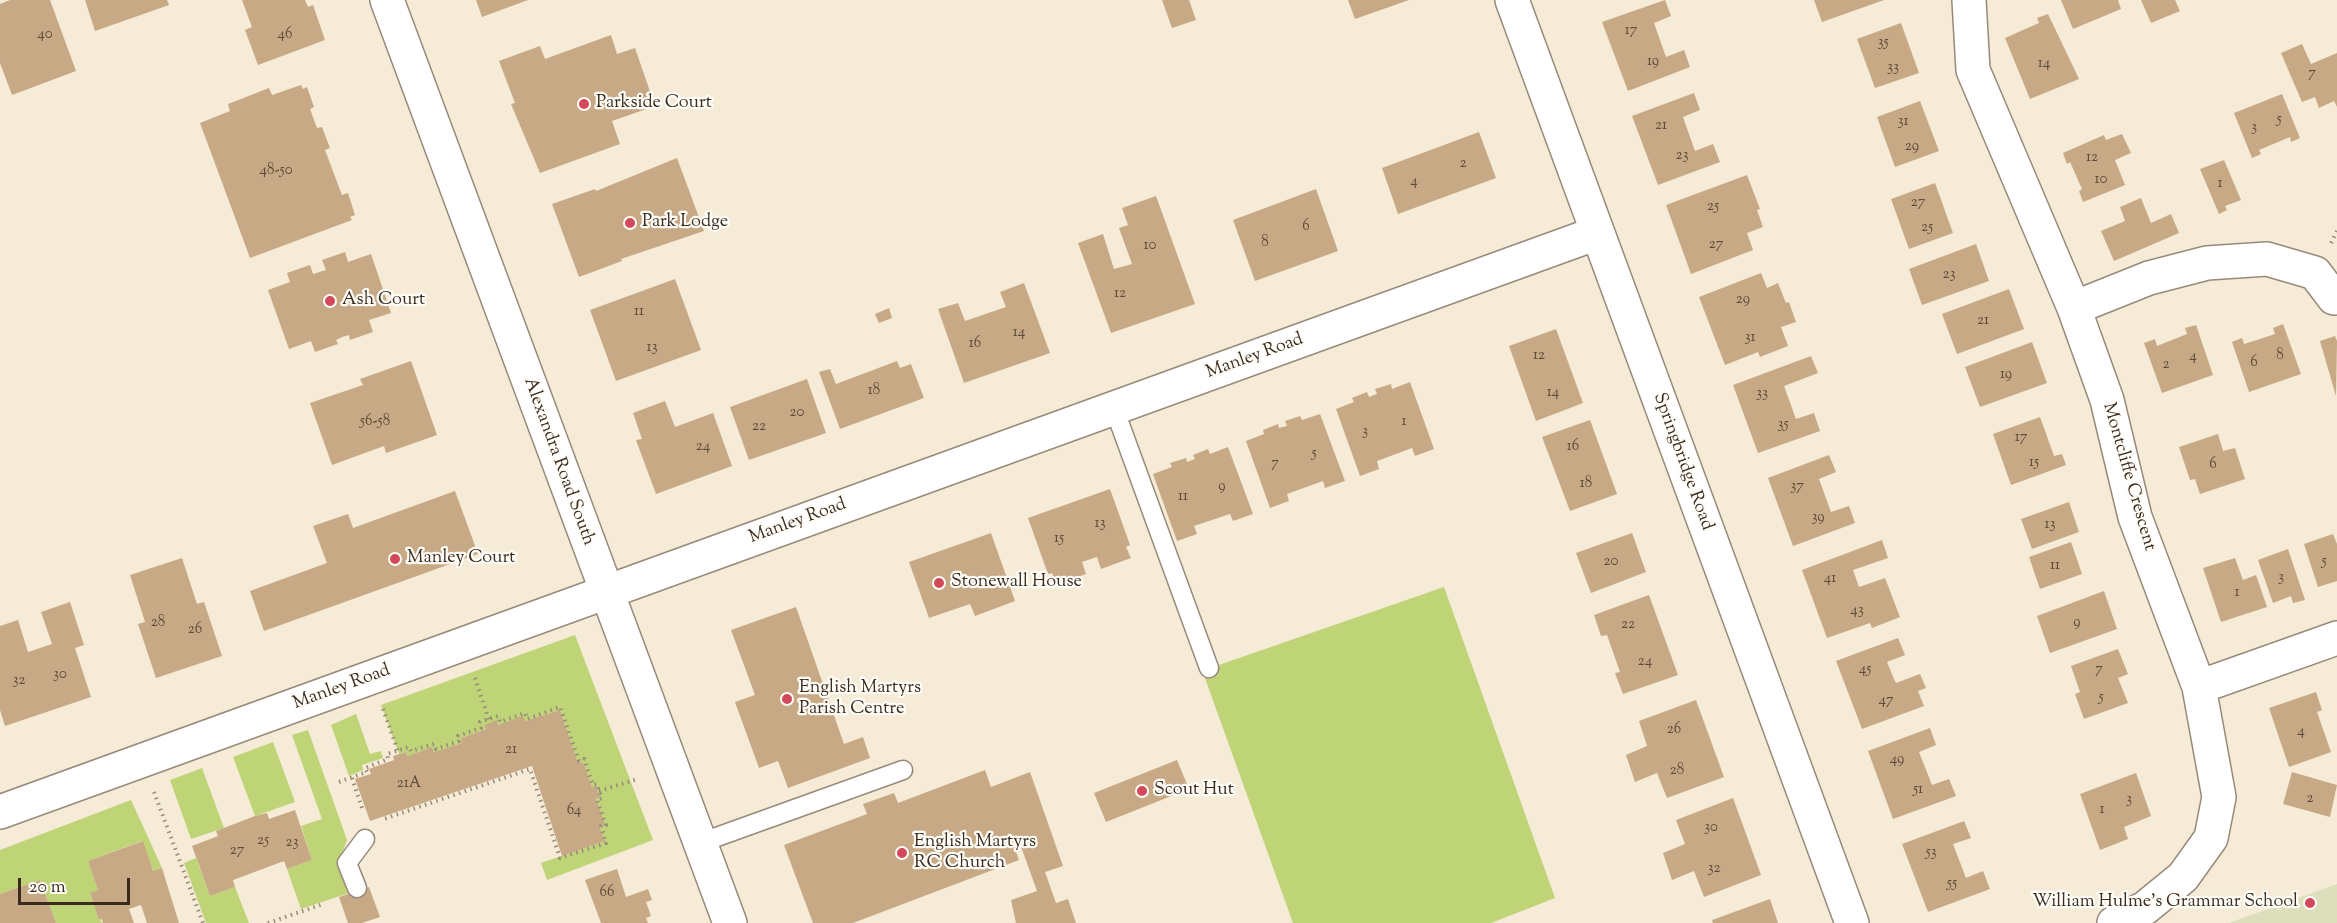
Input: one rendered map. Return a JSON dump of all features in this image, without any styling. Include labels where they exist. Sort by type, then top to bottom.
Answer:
[{"type":"street","name":"Alexandra Road South","points":[[387,0],[730,923]]},
{"type":"street","name":"Springbridge Road","points":[[1512,0],[1852,923]]},
{"type":"street","name":"Montcliffe Crescent","points":[[1969,0],[1973,70],[2074,308],[2107,400],[2135,517],[2199,687],[2219,797],[2211,838],[2183,877],[2145,908],[2114,923]]},
{"type":"street","name":"Manley Road","points":[[0,812],[1597,233]]},
{"type":"street","points":[[2074,308],[2150,278],[2195,266],[2267,259],[2315,273],[2334,298]]},
{"type":"street","points":[[2199,687],[2337,638]]},
{"type":"lane","points":[[1114,408],[1209,668]]},
{"type":"lane","points":[[700,843],[903,770]]},
{"type":"lane","points":[[357,888],[347,862],[365,838]]},
{"type":"path","points":[[463,644],[490,721]]},
{"type":"path","points":[[372,677],[398,752]]},
{"type":"path","points":[[339,782],[367,772],[365,768],[388,759],[387,754],[409,747],[411,752],[434,744],[436,749],[459,741],[458,736],[481,728],[480,723],[498,716],[500,722],[525,713],[527,719],[560,707],[579,761],[584,759],[593,785],[597,784],[602,798],[597,800],[606,825],[601,826],[606,843],[560,858],[530,769],[379,821]]},
{"type":"path","points":[[142,760],[203,923]]},
{"type":"path","points":[[599,791],[672,768]]},
{"type":"path","points":[[352,778],[365,815]]},
{"type":"path","points":[[268,923],[322,904]]},
{"type":"shaded area","name":"William Hulme's Grammar School","points":[[2337,884],[2337,923],[2229,923]]},
{"type":"green space","points":[[1118,436],[1216,666],[1444,587],[1555,898],[1491,923],[1293,923]]},
{"type":"green space","points":[[575,635],[653,840],[547,880],[541,863],[605,841],[599,826],[604,823],[596,799],[600,797],[596,785],[592,787],[583,762],[578,763],[560,710],[525,721],[498,725],[497,721],[484,725],[486,729],[461,738],[462,743],[434,752],[432,747],[407,756],[406,752],[399,754],[381,705]]},
{"type":"green space","points":[[356,714],[370,754],[381,751],[383,758],[362,765],[363,770],[349,776],[331,725]]},
{"type":"green space","points":[[308,730],[347,840],[339,863],[349,893],[301,909],[287,869],[312,860],[301,826],[322,819],[292,735]]},
{"type":"green space","points":[[273,742],[295,802],[255,816],[233,757]]},
{"type":"green space","points":[[202,768],[224,828],[191,839],[170,780]]},
{"type":"green space","points":[[131,800],[162,868],[153,871],[142,841],[88,861],[98,890],[90,894],[99,919],[103,923],[56,923],[40,880],[0,894],[0,850]]},
{"type":"green space","points":[[196,858],[210,896],[235,887],[249,923],[206,923],[184,863]]},
{"type":"building","points":[[10,0],[50,0],[76,71],[12,95],[0,63],[0,4]]},
{"type":"building","points":[[85,0],[167,0],[169,5],[95,31]]},
{"type":"building","points":[[242,0],[305,0],[308,7],[313,5],[325,40],[258,65],[245,30],[252,27]]},
{"type":"building","points":[[476,0],[528,0],[482,17]]},
{"type":"building","points":[[1162,0],[1189,0],[1196,20],[1172,28]]},
{"type":"building","points":[[1348,0],[1409,0],[1355,19]]},
{"type":"building","points":[[1665,0],[1671,16],[1654,23],[1666,57],[1684,50],[1690,67],[1628,91],[1602,22]]},
{"type":"building","points":[[1814,0],[1884,0],[1822,22]]},
{"type":"building","points":[[2061,0],[2118,0],[2121,9],[2073,29]]},
{"type":"building","points":[[2141,0],[2175,0],[2180,11],[2151,23]]},
{"type":"building","points":[[2048,14],[2079,79],[2030,99],[2005,38],[2039,23],[2037,18]]},
{"type":"building","points":[[1901,23],[1919,73],[1875,88],[1857,39]]},
{"type":"building","name":"Parkside Court","points":[[611,35],[617,54],[635,48],[655,106],[612,121],[620,144],[540,173],[511,104],[515,103],[499,61],[540,46],[545,59]]},
{"type":"building","points":[[2302,44],[2311,64],[2337,53],[2337,107],[2334,101],[2319,108],[2315,97],[2302,102],[2281,53]]},
{"type":"building","points":[[301,85],[303,89],[307,87],[314,107],[310,109],[317,128],[322,127],[330,148],[325,150],[342,195],[348,193],[355,215],[350,217],[352,220],[250,258],[200,123],[230,111],[228,104],[269,88],[272,95]]},
{"type":"building","points":[[1694,93],[1700,110],[1683,117],[1695,151],[1713,144],[1720,162],[1658,185],[1632,116]]},
{"type":"building","points":[[2282,94],[2300,138],[2291,142],[2290,137],[2259,150],[2261,154],[2252,158],[2234,113]]},
{"type":"building","points":[[1920,101],[1939,151],[1895,167],[1877,117]]},
{"type":"building","points":[[1479,132],[1496,178],[1398,214],[1382,168]]},
{"type":"building","points":[[2122,134],[2131,153],[2115,160],[2125,185],[2083,202],[2079,191],[2082,189],[2070,162],[2067,164],[2063,153],[2104,135],[2106,140]]},
{"type":"building","name":"Park Lodge","points":[[677,158],[704,231],[621,259],[622,261],[579,277],[552,204],[595,189],[596,191]]},
{"type":"building","points":[[2224,160],[2241,200],[2225,206],[2227,210],[2219,214],[2200,169]]},
{"type":"building","points":[[1747,175],[1760,209],[1757,210],[1763,227],[1747,233],[1753,250],[1691,274],[1666,205]]},
{"type":"building","points":[[1935,183],[1953,233],[1909,249],[1891,199]]},
{"type":"building","points":[[1316,189],[1338,251],[1255,281],[1233,220]]},
{"type":"building","points":[[1156,196],[1195,304],[1111,333],[1078,243],[1103,234],[1114,269],[1132,264],[1119,228],[1128,225],[1122,208]]},
{"type":"building","points":[[2141,198],[2151,223],[2171,214],[2179,233],[2114,261],[2101,231],[2125,221],[2120,207]]},
{"type":"building","points":[[1976,244],[1989,281],[1922,305],[1909,269]]},
{"type":"building","name":"Ash Court","points":[[345,252],[348,262],[371,254],[391,313],[369,320],[373,332],[350,340],[349,335],[342,337],[336,340],[338,344],[315,352],[311,341],[289,349],[268,290],[290,282],[287,273],[310,265],[313,274],[326,270],[322,260]]},
{"type":"building","points":[[1761,273],[1767,288],[1778,283],[1786,303],[1789,302],[1796,322],[1781,327],[1788,346],[1760,357],[1758,352],[1725,365],[1699,297]]},
{"type":"building","points":[[675,279],[701,350],[616,381],[590,310]]},
{"type":"building","points":[[1024,283],[1050,353],[964,383],[938,309],[958,303],[965,321],[1006,307],[1000,292]]},
{"type":"building","points":[[2009,289],[2024,329],[1957,354],[1942,314]]},
{"type":"building","points":[[889,308],[892,318],[879,323],[875,314]]},
{"type":"building","points":[[2283,324],[2301,374],[2249,392],[2232,342],[2242,338],[2244,344],[2275,334],[2273,328]]},
{"type":"building","points":[[2196,325],[2213,375],[2162,393],[2144,343],[2155,339],[2157,346],[2187,334],[2185,328]]},
{"type":"building","points":[[1556,329],[1583,403],[1536,421],[1509,346]]},
{"type":"building","points":[[2335,336],[2337,341],[2336,396],[2320,341]]},
{"type":"building","points":[[2032,342],[2047,383],[1980,407],[1965,367]]},
{"type":"building","points":[[1811,356],[1818,373],[1784,386],[1796,419],[1814,413],[1820,431],[1758,453],[1733,385]]},
{"type":"building","points":[[411,361],[437,435],[386,453],[384,446],[332,465],[310,403],[363,385],[360,379]]},
{"type":"building","points":[[897,361],[900,368],[911,364],[924,398],[840,429],[819,372],[830,369],[836,384]]},
{"type":"building","points":[[807,379],[826,433],[749,460],[730,407]]},
{"type":"building","points":[[1410,382],[1434,449],[1415,456],[1412,448],[1377,461],[1379,469],[1360,476],[1336,409],[1354,402],[1352,398],[1367,392],[1369,397],[1377,394],[1375,389],[1391,384],[1392,389]]},
{"type":"building","points":[[665,401],[675,427],[713,413],[732,466],[656,494],[636,440],[642,439],[633,413]]},
{"type":"building","points":[[1320,414],[1345,481],[1325,488],[1323,481],[1287,494],[1289,501],[1270,508],[1246,441],[1264,434],[1263,430],[1278,424],[1279,428],[1287,426],[1285,421],[1300,416],[1302,420]]},
{"type":"building","points":[[2040,417],[2054,456],[2062,454],[2066,465],[2011,485],[1993,434]]},
{"type":"building","points":[[1590,420],[1617,494],[1570,511],[1542,437]]},
{"type":"building","points":[[2218,434],[2223,451],[2235,448],[2245,479],[2200,494],[2195,479],[2190,480],[2179,447]]},
{"type":"building","points":[[1228,447],[1253,514],[1233,521],[1230,514],[1194,526],[1197,534],[1177,541],[1153,474],[1172,467],[1170,463],[1186,458],[1187,462],[1195,459],[1193,455],[1208,449],[1210,454]]},
{"type":"building","points":[[1829,455],[1836,472],[1819,479],[1831,512],[1849,506],[1855,523],[1793,546],[1768,478]]},
{"type":"building","points":[[1110,489],[1130,545],[1126,547],[1131,558],[1101,569],[1097,557],[1082,562],[1086,574],[1056,584],[1052,573],[1048,574],[1028,518]]},
{"type":"building","name":"Manley Court","points":[[455,491],[478,554],[264,631],[250,591],[327,563],[313,526],[348,514],[353,528]]},
{"type":"building","points":[[2069,502],[2079,532],[2032,549],[2021,519]]},
{"type":"building","points":[[991,533],[1015,601],[975,616],[970,604],[929,618],[909,562]]},
{"type":"building","points":[[1632,533],[1646,572],[1591,593],[1576,553]]},
{"type":"building","points":[[2333,534],[2337,544],[2337,581],[2318,587],[2304,544]]},
{"type":"building","points":[[1882,540],[1888,558],[1853,570],[1859,587],[1885,578],[1900,617],[1872,628],[1870,623],[1827,638],[1802,570]]},
{"type":"building","points":[[2071,542],[2082,574],[2040,589],[2029,557]]},
{"type":"building","points":[[2288,549],[2305,600],[2293,603],[2291,596],[2273,603],[2258,560]]},
{"type":"building","points":[[182,558],[197,604],[204,602],[222,656],[156,678],[138,624],[145,622],[130,575]]},
{"type":"building","points":[[2235,558],[2243,580],[2256,575],[2267,607],[2221,622],[2203,568]]},
{"type":"building","points":[[2104,591],[2117,629],[2050,653],[2037,616]]},
{"type":"building","points":[[1649,595],[1678,675],[1623,694],[1615,673],[1620,672],[1607,635],[1601,636],[1594,615]]},
{"type":"building","points":[[70,602],[84,645],[75,648],[91,697],[5,726],[0,710],[0,626],[18,620],[28,652],[52,644],[41,612]]},
{"type":"building","name":"English Martyrs Parish Centre","points":[[796,607],[844,744],[863,737],[870,758],[788,788],[778,761],[759,768],[735,702],[755,695],[731,630]]},
{"type":"building","points":[[1898,638],[1905,655],[1887,662],[1896,683],[1920,674],[1926,688],[1918,691],[1924,706],[1862,729],[1836,661]]},
{"type":"building","points":[[2118,649],[2128,674],[2118,678],[2128,703],[2084,719],[2075,694],[2080,692],[2071,666]]},
{"type":"building","points":[[2316,692],[2322,710],[2317,712],[2331,752],[2289,767],[2269,708]]},
{"type":"building","points":[[1696,700],[1724,777],[1667,798],[1657,773],[1635,782],[1626,755],[1647,746],[1639,721]]},
{"type":"building","points":[[560,710],[578,763],[583,762],[592,787],[596,785],[600,797],[596,799],[605,824],[599,826],[605,841],[562,856],[532,766],[370,821],[355,779],[371,774],[369,769],[394,760],[393,756],[406,752],[407,756],[432,747],[434,752],[462,743],[461,738],[486,729],[484,725],[497,720],[498,725],[523,716],[525,721]]},
{"type":"building","points":[[1930,728],[1936,745],[1919,752],[1932,785],[1949,779],[1956,796],[1893,819],[1868,751]]},
{"type":"building","name":"Scout Hut","points":[[1177,760],[1189,789],[1106,822],[1094,793]]},
{"type":"building","name":"English Martyrs RC Church","points":[[985,770],[991,787],[1030,772],[1063,866],[1045,872],[1056,903],[1068,899],[1076,923],[1016,923],[1011,900],[1037,891],[1019,841],[1013,843],[1019,860],[853,923],[813,923],[784,845],[867,814],[863,804],[894,793],[898,803]]},
{"type":"building","points":[[2292,772],[2337,785],[2330,817],[2283,804]]},
{"type":"building","points":[[2136,773],[2151,816],[2124,827],[2128,839],[2100,850],[2080,794]]},
{"type":"building","points":[[1733,798],[1761,875],[1704,897],[1694,871],[1672,880],[1663,853],[1685,844],[1676,820]]},
{"type":"building","points":[[295,810],[312,860],[287,869],[284,861],[233,880],[235,887],[210,896],[192,846],[218,836],[216,831],[255,816],[267,813],[269,819]]},
{"type":"building","points":[[1964,821],[1971,838],[1953,844],[1966,878],[1983,871],[1990,889],[1928,912],[1902,844]]},
{"type":"building","points":[[143,841],[153,871],[162,868],[179,923],[147,923],[141,905],[129,909],[134,923],[103,923],[102,919],[99,920],[90,893],[98,890],[88,861]]},
{"type":"building","points":[[617,869],[626,897],[648,889],[652,900],[646,902],[651,916],[646,918],[648,923],[601,923],[585,880]]},
{"type":"building","points":[[40,880],[56,923],[0,923],[0,894]]},
{"type":"building","points":[[369,887],[380,917],[362,923],[348,923],[339,897]]},
{"type":"building","points":[[1770,899],[1778,923],[1713,923],[1712,920]]},
{"type":"place","name":"Parkside Court","points":[[584,104]]},
{"type":"place","name":"Park Lodge","points":[[630,223]]},
{"type":"place","name":"Ash Court","points":[[330,301]]},
{"type":"place","name":"Manley Court","points":[[395,559]]},
{"type":"place","name":"Stonewall House","points":[[939,583]]},
{"type":"place","name":"English Martyrs Parish Centre","points":[[787,699]]},
{"type":"place","name":"Scout Hut","points":[[1142,791]]},
{"type":"place","name":"English Martyrs RC Church","points":[[902,853]]},
{"type":"place","name":"William Hulme's Grammar School","points":[[2310,903]]}]
